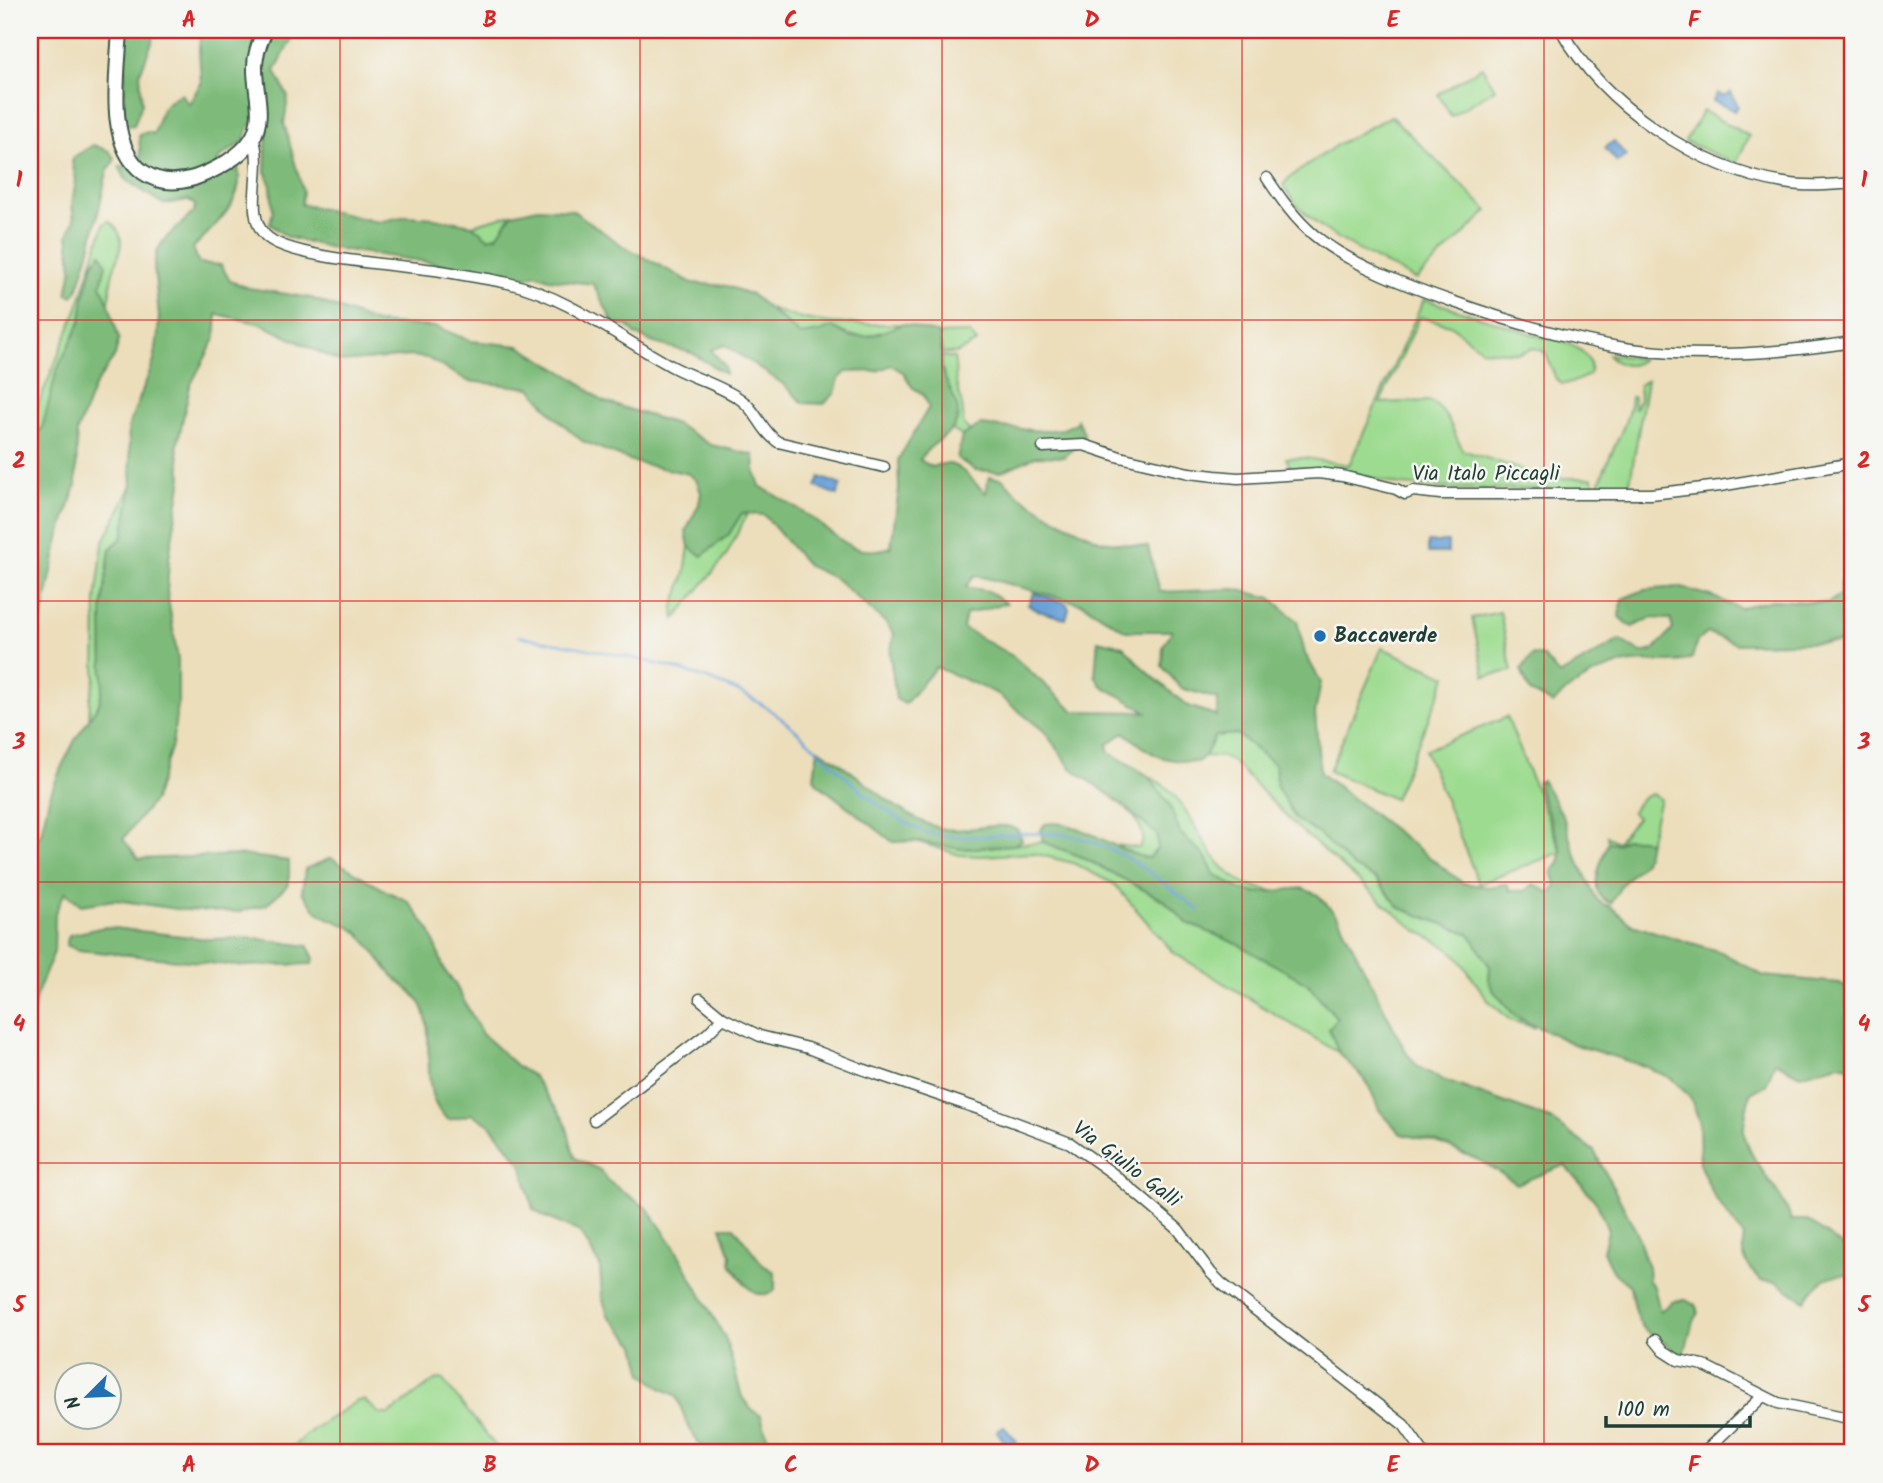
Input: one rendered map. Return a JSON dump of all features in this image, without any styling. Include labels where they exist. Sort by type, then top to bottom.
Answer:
[{"type":"street","points":[[120,30],[120,140],[128,156],[143,172],[160,180],[188,179],[210,171],[243,150],[253,138],[259,106],[256,58],[265,30]]},
{"type":"street","points":[[1561,30],[1586,66],[1604,85],[1643,121],[1670,139],[1725,165],[1767,180],[1805,186],[1853,183]]},
{"type":"street","points":[[253,138],[257,158],[256,217],[262,232],[271,240],[332,258],[434,270],[508,283],[543,293],[673,367],[740,398],[768,435],[778,442],[884,467]]},
{"type":"street","points":[[1267,178],[1301,222],[1335,250],[1418,289],[1529,327],[1628,348],[1691,353],[1765,352],[1853,342]]},
{"type":"street","name":"Via Italo Piccagli","points":[[1043,447],[1084,445],[1120,457],[1189,473],[1215,476],[1238,478],[1318,472],[1396,489],[1405,494],[1413,491],[1440,494],[1651,494],[1720,486],[1853,463]]},
{"type":"street","name":"Via Giulio Galli","points":[[700,999],[723,1018],[760,1036],[808,1048],[859,1069],[1070,1143],[1112,1173],[1178,1229],[1207,1268],[1223,1284],[1404,1425],[1424,1453]]},
{"type":"street","points":[[594,1121],[696,1043],[723,1018]]},
{"type":"street","points":[[1655,1340],[1664,1351],[1678,1360],[1703,1365],[1778,1403],[1853,1419]]},
{"type":"street","points":[[1703,1453],[1763,1396]]},
{"type":"green space","points":[[126,30],[157,30],[140,73],[142,103],[134,125],[123,126]]},
{"type":"green space","points":[[201,30],[296,30],[275,71],[288,97],[284,123],[303,192],[301,204],[378,222],[407,216],[434,218],[472,225],[488,238],[497,236],[512,214],[538,208],[572,210],[623,246],[692,283],[727,286],[752,295],[800,335],[832,327],[850,337],[870,336],[904,324],[939,334],[943,374],[956,403],[958,418],[951,430],[928,449],[920,460],[932,467],[941,464],[956,466],[986,493],[989,477],[1002,479],[1020,496],[1056,519],[1101,541],[1148,547],[1160,592],[1235,589],[1271,598],[1297,621],[1305,654],[1321,682],[1315,713],[1320,773],[1463,883],[1488,887],[1506,884],[1510,891],[1524,891],[1534,884],[1548,892],[1553,891],[1556,884],[1552,871],[1559,862],[1562,851],[1538,787],[1538,782],[1542,780],[1563,816],[1573,849],[1596,898],[1632,925],[1721,952],[1764,976],[1840,983],[1853,993],[1853,1067],[1839,1064],[1800,1075],[1775,1062],[1766,1085],[1750,1093],[1744,1132],[1753,1156],[1787,1208],[1791,1220],[1806,1220],[1853,1253],[1853,1276],[1830,1277],[1819,1283],[1805,1301],[1776,1282],[1761,1281],[1744,1256],[1744,1237],[1715,1198],[1700,1166],[1699,1120],[1690,1097],[1672,1079],[1647,1067],[1573,1044],[1515,1016],[1492,989],[1489,980],[1490,967],[1470,934],[1400,908],[1376,879],[1353,867],[1320,835],[1296,819],[1277,787],[1275,765],[1237,734],[1215,736],[1205,756],[1197,762],[1157,756],[1124,732],[1107,745],[1109,752],[1147,775],[1169,804],[1180,833],[1205,856],[1214,874],[1241,890],[1256,893],[1302,888],[1318,895],[1338,917],[1406,1052],[1418,1067],[1443,1080],[1550,1119],[1594,1151],[1637,1233],[1660,1311],[1672,1302],[1686,1299],[1696,1305],[1698,1314],[1684,1353],[1674,1354],[1668,1345],[1649,1333],[1640,1323],[1630,1286],[1612,1271],[1603,1251],[1608,1231],[1597,1203],[1565,1165],[1517,1184],[1483,1162],[1437,1142],[1401,1134],[1379,1110],[1367,1082],[1339,1053],[1329,1029],[1337,1018],[1307,983],[1237,944],[1187,923],[1165,901],[1082,857],[1043,842],[1041,830],[1045,824],[1071,826],[1136,855],[1149,858],[1158,848],[1157,834],[1111,796],[1071,768],[1044,731],[996,693],[936,667],[905,704],[896,699],[890,655],[894,634],[886,623],[836,579],[808,566],[764,515],[742,513],[729,534],[702,556],[689,547],[686,531],[699,504],[701,493],[697,481],[689,474],[634,462],[582,441],[554,416],[531,388],[468,381],[427,358],[411,356],[340,362],[261,324],[217,314],[215,339],[190,386],[177,446],[182,478],[169,558],[167,592],[178,660],[178,702],[172,745],[154,800],[123,839],[139,859],[242,855],[289,861],[289,884],[266,905],[237,912],[184,910],[115,900],[81,905],[65,892],[55,913],[54,952],[36,996],[30,1029],[30,850],[41,833],[49,798],[61,768],[75,740],[99,704],[103,685],[102,611],[110,549],[123,537],[132,485],[128,428],[154,361],[158,334],[154,266],[157,251],[165,239],[194,212],[195,205],[189,200],[163,204],[126,180],[119,166],[132,167],[141,163],[139,135],[148,132],[154,134],[160,115],[169,101],[181,94],[189,104],[201,83]],"holes":[[[257,123],[267,126],[265,171],[271,186],[273,211],[270,224],[287,237],[332,248],[448,265],[520,280],[536,274],[549,279],[593,284],[614,324],[628,326],[635,334],[654,343],[692,353],[725,374],[725,366],[711,350],[725,345],[783,384],[803,403],[824,404],[835,393],[839,379],[846,372],[877,371],[891,365],[904,373],[912,387],[924,395],[929,407],[898,460],[899,489],[891,547],[877,550],[855,548],[760,486],[754,455],[711,445],[676,424],[602,401],[575,379],[519,346],[471,341],[436,327],[376,323],[311,298],[249,288],[230,281],[221,265],[199,263],[193,248],[228,209],[238,186],[236,161],[217,163],[220,157],[243,142],[250,125]],[[975,575],[1083,604],[1126,631],[1172,631],[1163,646],[1162,666],[1181,688],[1218,699],[1217,716],[1186,705],[1142,667],[1123,646],[1098,640],[1095,675],[1101,685],[1147,712],[1074,711],[1014,657],[963,628],[966,614],[1006,603],[988,591],[966,587]]]},
{"type":"green space","points":[[1482,67],[1495,89],[1451,116],[1438,94]]},
{"type":"green space","points":[[1703,111],[1749,136],[1736,164],[1685,141]]},
{"type":"green space","points":[[1391,116],[1488,211],[1416,280],[1342,241],[1325,229],[1295,202],[1283,185],[1338,144]]},
{"type":"green space","points":[[93,145],[109,151],[115,159],[107,172],[90,249],[73,296],[67,294],[72,269],[68,235],[74,220],[72,205],[76,179],[72,162],[74,157]]},
{"type":"green space","points":[[512,214],[497,236],[488,238],[472,225]]},
{"type":"green space","points":[[109,221],[116,227],[121,247],[111,279],[109,304],[100,285],[106,265],[101,253],[94,262],[84,297],[81,321],[57,370],[42,429],[30,439],[30,424],[77,310],[104,224]]},
{"type":"green space","points":[[101,253],[106,264],[101,285],[119,339],[115,356],[94,387],[77,431],[76,485],[59,538],[42,618],[30,634],[30,439],[42,429],[57,370],[81,321],[84,297],[94,262]]},
{"type":"green space","points":[[1424,299],[1568,343],[1588,359],[1589,375],[1562,384],[1556,379],[1545,352],[1533,348],[1520,353],[1482,350],[1450,325],[1420,317],[1380,403],[1430,401],[1446,416],[1462,450],[1526,471],[1530,478],[1592,478],[1595,489],[1460,489],[1399,485],[1357,474],[1290,467],[1286,458],[1349,465]]},
{"type":"green space","points":[[770,308],[803,319],[819,321],[904,324],[868,336],[852,335],[832,327],[800,335]]},
{"type":"green space","points":[[969,333],[977,342],[957,353],[942,353],[939,334]]},
{"type":"green space","points":[[1608,354],[1642,359],[1634,364],[1624,365]]},
{"type":"green space","points":[[942,356],[954,358],[963,424],[970,431],[962,436],[951,429],[956,422],[957,407],[944,375]]},
{"type":"green space","points":[[1647,380],[1629,488],[1598,489],[1630,408],[1631,397],[1634,397],[1634,410],[1640,399],[1639,385]]},
{"type":"green space","points":[[1077,420],[1084,433],[1083,441],[1064,457],[1036,456],[1001,472],[975,470],[957,458],[962,436],[980,425],[1042,431],[1063,429],[1075,424]]},
{"type":"green space","points":[[132,485],[123,537],[110,549],[102,611],[103,685],[99,704],[89,719],[95,678],[96,600],[103,543]]},
{"type":"green space","points":[[742,513],[747,514],[726,556],[675,619],[673,609],[685,573],[689,547],[702,556],[729,534]]},
{"type":"green space","points":[[1853,577],[1853,642],[1737,644],[1708,633],[1697,641],[1692,658],[1678,662],[1641,661],[1612,667],[1579,683],[1553,704],[1530,692],[1521,670],[1533,655],[1544,657],[1559,675],[1620,640],[1641,653],[1654,650],[1673,629],[1670,619],[1651,618],[1632,627],[1619,617],[1622,599],[1644,590],[1678,587],[1711,596],[1739,608],[1772,600],[1828,603],[1841,594],[1840,582]]},
{"type":"green space","points":[[1500,612],[1512,671],[1485,676],[1472,618]]},
{"type":"green space","points":[[1382,648],[1447,676],[1394,799],[1329,771]]},
{"type":"green space","points":[[1507,717],[1561,852],[1479,884],[1425,750]]},
{"type":"green space","points":[[1237,734],[1275,765],[1277,787],[1296,820],[1320,835],[1353,867],[1376,879],[1400,908],[1470,934],[1490,967],[1489,980],[1515,1016],[1535,1028],[1510,1020],[1488,1000],[1457,956],[1416,930],[1394,912],[1296,826],[1232,761],[1224,757],[1205,756],[1215,736]]},
{"type":"green space","points":[[818,749],[919,820],[936,827],[957,830],[1008,826],[1017,829],[1022,840],[1014,845],[962,849],[915,841],[893,842],[817,783],[814,777]]},
{"type":"green space","points":[[1147,775],[1166,787],[1177,799],[1220,864],[1246,884],[1273,891],[1256,893],[1241,890],[1214,874],[1205,856],[1180,833],[1169,804]]},
{"type":"green space","points":[[1653,794],[1660,799],[1649,843],[1639,839],[1617,842],[1637,818],[1632,812],[1640,800]]},
{"type":"green space","points":[[1132,814],[1157,834],[1158,848],[1149,858],[1136,856],[1117,845],[1139,848],[1142,844],[1142,831]]},
{"type":"green space","points":[[1626,839],[1643,839],[1649,843],[1644,862],[1622,884],[1611,903],[1598,892],[1599,867],[1608,842],[1617,844]]},
{"type":"green space","points":[[915,841],[962,849],[1043,842],[1082,857],[1165,901],[1187,923],[1237,943],[1307,983],[1337,1018],[1330,1029],[1339,1053],[1174,953],[1114,884],[1073,863],[1032,853],[960,855]]},
{"type":"green space","points":[[331,858],[408,901],[430,931],[445,971],[482,1034],[518,1067],[533,1076],[565,1121],[575,1158],[600,1170],[608,1181],[648,1209],[674,1246],[726,1340],[742,1397],[751,1409],[761,1416],[768,1439],[781,1453],[722,1453],[700,1444],[691,1431],[676,1395],[662,1389],[643,1374],[636,1345],[608,1315],[602,1297],[600,1266],[580,1232],[533,1209],[521,1163],[490,1125],[472,1114],[449,1120],[439,1110],[430,1081],[428,1031],[421,1004],[415,995],[391,974],[357,932],[319,913],[302,892],[305,869]]},
{"type":"green space","points":[[104,927],[208,939],[252,938],[308,946],[314,959],[312,964],[239,966],[78,950],[66,945],[69,935]]},
{"type":"green space","points":[[721,1227],[734,1227],[763,1265],[775,1272],[775,1290],[761,1294],[748,1287],[730,1262],[731,1255]]},
{"type":"green space","points":[[442,1379],[501,1453],[285,1453],[312,1430],[357,1401],[364,1400],[380,1414],[389,1414],[435,1380]]},
{"type":"water","points":[[1731,92],[1738,106],[1735,111],[1713,101],[1717,93],[1723,96]]},
{"type":"water","points":[[1614,141],[1626,156],[1617,162],[1605,148]]},
{"type":"water","points":[[820,477],[841,485],[837,495],[816,487]]},
{"type":"water","points":[[1428,542],[1448,542],[1448,553],[1428,553]]},
{"type":"water","points":[[1034,593],[1066,603],[1069,608],[1066,619],[1028,605]]},
{"type":"water","points":[[1004,1427],[1017,1441],[1008,1447],[997,1431]]},
{"type":"waterway","points":[[519,636],[614,654],[681,670],[713,681],[742,693],[767,708],[804,737],[874,802],[914,827],[951,836],[1033,833],[1072,836],[1090,841],[1139,866],[1198,910]]},
{"type":"place","name":"Baccaverde","points":[[1320,636]]}]
